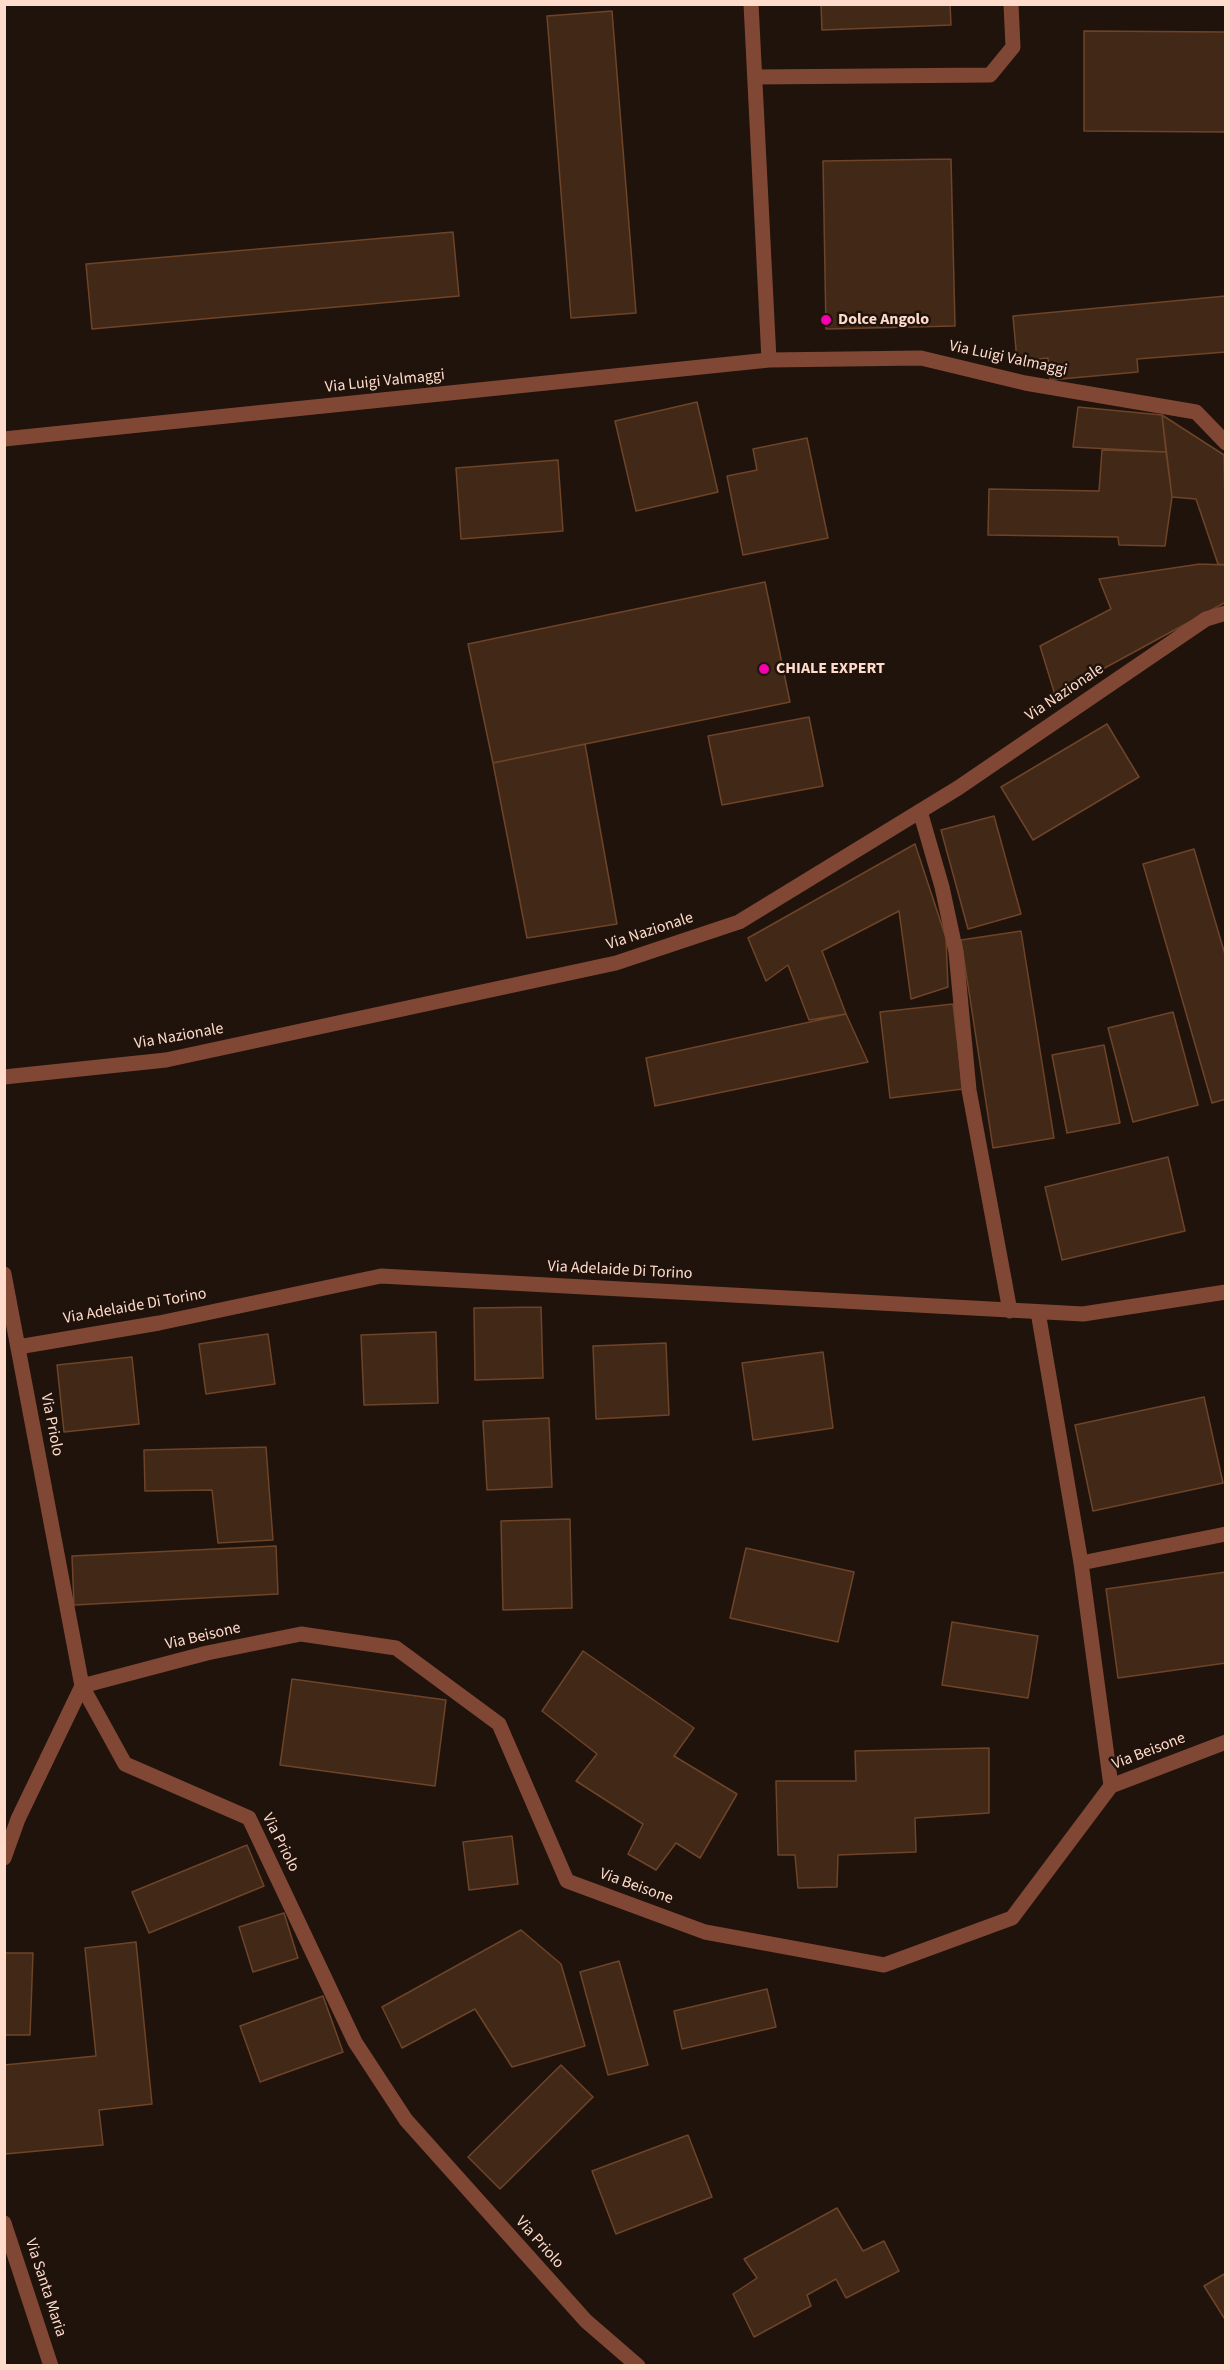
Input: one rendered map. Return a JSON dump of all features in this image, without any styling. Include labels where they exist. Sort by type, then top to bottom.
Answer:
[{"type":"street","points":[[752,4],[769,360]]},
{"type":"street","points":[[756,77],[990,75],[1013,47],[1011,4]]},
{"type":"street","name":"Via Luigi Valmaggi","points":[[4,439],[769,360],[921,358],[1025,382],[1196,412],[1226,443]]},
{"type":"street","name":"Via Nazionale","points":[[4,1077],[166,1060],[616,963],[739,922],[920,811],[1206,619],[1226,612]]},
{"type":"street","points":[[920,811],[942,887],[956,952],[969,1090],[1010,1311]]},
{"type":"street","name":"Via Priolo","points":[[4,1274],[82,1686],[125,1764],[249,1818],[355,2042],[406,2120],[586,2321],[638,2366]]},
{"type":"street","name":"Via Adelaide Di Torino","points":[[18,1347],[159,1323],[381,1276],[1083,1314],[1226,1293]]},
{"type":"street","points":[[1038,1312],[1081,1563],[1111,1786]]},
{"type":"street","points":[[1081,1563],[1226,1534]]},
{"type":"street","name":"Via Beisone","points":[[82,1686],[207,1653],[301,1634],[396,1648],[499,1724],[567,1881],[705,1932],[884,1965],[1012,1918],[1111,1786],[1226,1742]]},
{"type":"street","points":[[4,1858],[18,1819],[82,1686]]},
{"type":"street","name":"Via Santa Maria","points":[[4,2223],[51,2366]]},
{"type":"building","points":[[821,4],[950,4],[951,25],[822,30]]},
{"type":"building","points":[[612,11],[636,313],[571,318],[547,16]]},
{"type":"building","points":[[1084,31],[1226,32],[1226,132],[1084,131]]},
{"type":"building","points":[[951,159],[955,326],[826,329],[823,161]]},
{"type":"building","points":[[453,232],[459,296],[92,329],[86,264]]},
{"type":"building","points":[[1226,296],[1226,352],[1137,359],[1138,372],[1050,380],[1048,358],[1017,361],[1013,316]]},
{"type":"building","points":[[697,402],[718,492],[636,511],[615,421]]},
{"type":"building","points":[[1078,407],[1162,415],[1166,452],[1073,447]]},
{"type":"building","points":[[1162,415],[1224,455],[1226,565],[1218,564],[1196,499],[1172,497]]},
{"type":"building","points":[[807,438],[828,538],[743,555],[727,476],[757,470],[753,449]]},
{"type":"building","points":[[1102,450],[1166,452],[1172,497],[1165,546],[1119,545],[1118,537],[988,535],[989,489],[1099,491]]},
{"type":"building","points":[[558,460],[563,531],[461,539],[456,468]]},
{"type":"building","points":[[1200,564],[1226,565],[1226,602],[1055,695],[1040,646],[1111,609],[1099,579]]},
{"type":"building","points":[[765,582],[790,702],[493,763],[468,644]]},
{"type":"building","points":[[809,717],[823,786],[722,805],[708,736]]},
{"type":"building","points":[[1107,724],[1139,777],[1033,840],[1001,787]]},
{"type":"building","points":[[585,744],[617,924],[527,938],[493,763]]},
{"type":"building","points":[[994,816],[1021,914],[968,929],[941,830]]},
{"type":"building","points":[[915,844],[946,938],[948,987],[911,999],[899,911],[822,951],[846,1014],[809,1020],[788,965],[766,981],[748,938]]},
{"type":"building","points":[[1194,849],[1226,958],[1226,1099],[1212,1103],[1143,864]]},
{"type":"building","points":[[1021,931],[1054,1138],[993,1148],[961,940]]},
{"type":"building","points":[[953,1004],[963,1089],[890,1098],[880,1012]]},
{"type":"building","points":[[1173,1012],[1198,1105],[1133,1122],[1108,1028]]},
{"type":"building","points":[[846,1014],[868,1062],[655,1106],[646,1058]]},
{"type":"building","points":[[1104,1045],[1120,1123],[1067,1133],[1052,1055]]},
{"type":"building","points":[[1168,1157],[1185,1231],[1062,1260],[1045,1187]]},
{"type":"building","points":[[541,1307],[543,1378],[475,1380],[474,1308]]},
{"type":"building","points":[[436,1332],[438,1403],[364,1405],[361,1335]]},
{"type":"building","points":[[268,1334],[275,1384],[206,1394],[199,1344]]},
{"type":"building","points":[[666,1343],[669,1415],[596,1419],[593,1346]]},
{"type":"building","points":[[823,1352],[833,1428],[753,1440],[742,1363]]},
{"type":"building","points":[[132,1357],[139,1424],[64,1432],[57,1365]]},
{"type":"building","points":[[1204,1397],[1223,1483],[1093,1511],[1075,1425]]},
{"type":"building","points":[[549,1418],[552,1487],[487,1490],[483,1421]]},
{"type":"building","points":[[266,1447],[273,1540],[218,1543],[212,1490],[145,1491],[144,1450]]},
{"type":"building","points":[[570,1519],[572,1608],[503,1610],[501,1521]]},
{"type":"building","points":[[276,1546],[278,1594],[74,1605],[72,1556]]},
{"type":"building","points":[[746,1548],[854,1572],[838,1642],[730,1618]]},
{"type":"building","points":[[1226,1572],[1226,1663],[1118,1678],[1106,1589]]},
{"type":"building","points":[[952,1622],[1038,1636],[1028,1698],[942,1685]]},
{"type":"building","points":[[583,1651],[694,1728],[674,1756],[737,1794],[700,1858],[676,1843],[656,1870],[628,1854],[643,1824],[576,1781],[597,1754],[542,1711]]},
{"type":"building","points":[[292,1679],[446,1700],[435,1786],[280,1765]]},
{"type":"building","points":[[989,1748],[989,1813],[915,1818],[916,1852],[838,1855],[837,1887],[798,1888],[795,1855],[778,1855],[776,1781],[856,1781],[855,1751]]},
{"type":"building","points":[[512,1836],[518,1884],[469,1890],[463,1842]]},
{"type":"building","points":[[247,1845],[264,1886],[149,1933],[132,1892]]},
{"type":"building","points":[[284,1913],[298,1958],[253,1972],[239,1927]]},
{"type":"building","points":[[521,1930],[561,1964],[585,2046],[512,2067],[475,2009],[402,2048],[382,2007]]},
{"type":"building","points":[[136,1942],[152,2104],[99,2110],[103,2145],[5,2154],[4,2065],[96,2056],[85,1948]]},
{"type":"building","points":[[4,1953],[33,1953],[30,2035],[4,2035]]},
{"type":"building","points":[[619,1961],[648,2065],[608,2075],[580,1972]]},
{"type":"building","points":[[767,1989],[776,2027],[682,2049],[674,2011]]},
{"type":"building","points":[[323,1996],[343,2052],[260,2082],[240,2026]]},
{"type":"building","points":[[561,2065],[593,2097],[500,2189],[468,2157]]},
{"type":"building","points":[[688,2135],[712,2197],[616,2234],[592,2171]]},
{"type":"building","points":[[837,2208],[863,2251],[884,2241],[899,2271],[846,2298],[836,2279],[807,2295],[811,2306],[754,2337],[733,2294],[757,2278],[744,2259]]},
{"type":"building","points":[[1226,2273],[1226,2321],[1204,2286]]},
{"type":"place","name":"Dolce Angolo","points":[[826,320]]},
{"type":"place","name":"CHIALE EXPERT","points":[[764,669]]}]
